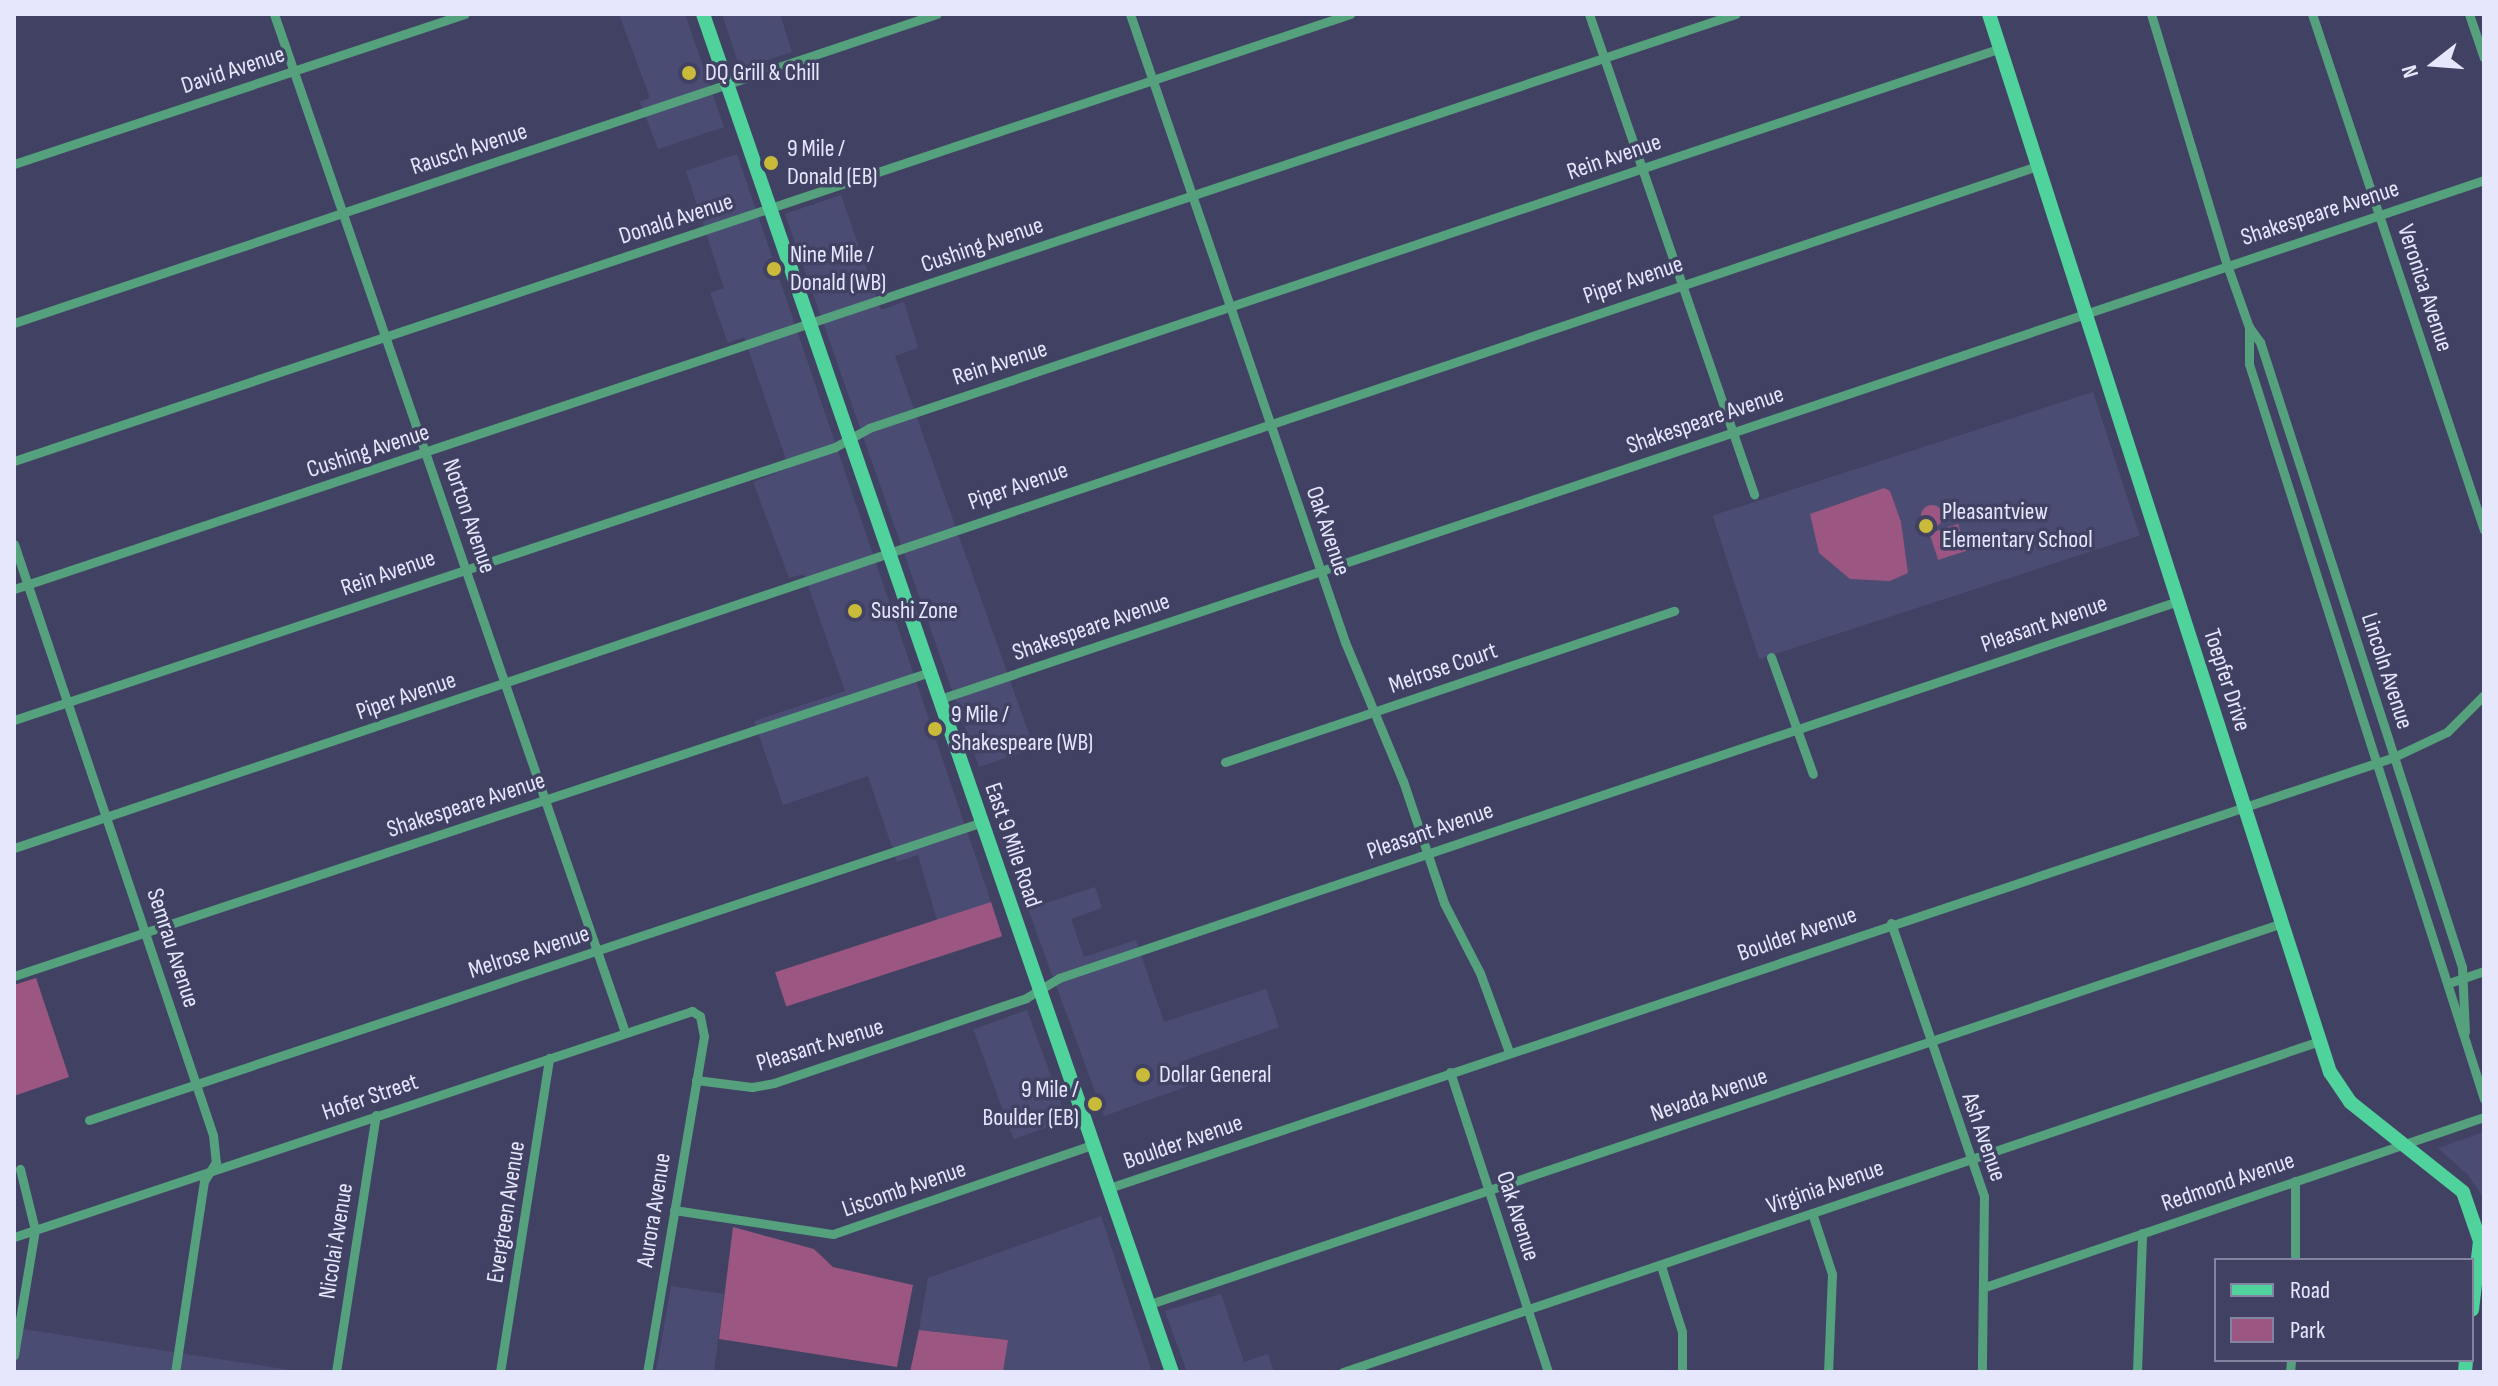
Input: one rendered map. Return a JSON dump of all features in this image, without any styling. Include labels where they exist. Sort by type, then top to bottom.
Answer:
[{"type":"main road","name":"East 9 Mile Road","points":[[703,14],[1172,1372]]},
{"type":"main road","name":"Toepfer Drive","points":[[1989,14],[2320,1041],[2344,1095],[2400,1143],[2433,1164],[2463,1192],[2478,1228],[2481,1260],[2474,1299]]},
{"type":"street","name":"Norton Avenue","points":[[274,14],[625,1032]]},
{"type":"street","name":"David Avenue","points":[[14,164],[465,14]]},
{"type":"street","name":"Rausch Avenue","points":[[14,323],[937,14]]},
{"type":"street","name":"Oak Avenue","points":[[1130,14],[1321,571],[1444,903],[1480,973],[1509,1052]]},
{"type":"street","name":"Donald Avenue","points":[[14,461],[1350,14]]},
{"type":"street","points":[[1589,14],[1754,494]]},
{"type":"street","name":"Cushing Avenue","points":[[14,589],[1735,14]]},
{"type":"street","name":"Lincoln Avenue","points":[[2151,14],[2227,265],[2249,327],[2260,342],[2464,978],[2465,1032]]},
{"type":"street","name":"Veronica Avenue","points":[[2312,14],[2484,530]]},
{"type":"street","points":[[2469,14],[2484,58]]},
{"type":"street","name":"Rein Avenue","points":[[14,720],[850,439],[869,428],[2001,48]]},
{"type":"street","name":"Piper Avenue","points":[[14,848],[2037,166]]},
{"type":"street","name":"Shakespeare Avenue","points":[[940,699],[2484,180]]},
{"type":"street","name":"Lincoln Avenue","points":[[2249,327],[2249,364],[2484,1099]]},
{"type":"street","name":"Semrau Avenue","points":[[14,544],[147,932],[216,1152],[208,1174],[175,1372]]},
{"type":"street","name":"Pleasant Avenue","points":[[696,1080],[762,1086],[1041,991],[1059,978],[2178,601]]},
{"type":"street","name":"Melrose Court","points":[[1225,762],[1674,611]]},
{"type":"street","points":[[1771,657],[1813,774]]},
{"type":"street","name":"Shakespeare Avenue","points":[[14,976],[930,672]]},
{"type":"street","name":"Boulder Avenue","points":[[1109,1188],[1891,923],[2394,757],[2447,732],[2484,695]]},
{"type":"street","name":"Melrose Avenue","points":[[89,1120],[982,822]]},
{"type":"street","name":"Ash Avenue","points":[[1891,923],[1987,1216],[1982,1372]]},
{"type":"street","name":"Nevada Avenue","points":[[1150,1304],[2282,923]]},
{"type":"street","points":[[2449,983],[2484,971]]},
{"type":"street","name":"Hofer Street","points":[[14,1237],[692,1011],[700,1016],[704,1028],[701,1055]]},
{"type":"street","name":"Virginia Avenue","points":[[1343,1372],[1357,1370],[1528,1309],[2320,1041]]},
{"type":"street","name":"Aurora Avenue","points":[[647,1372],[701,1055]]},
{"type":"street","name":"Evergreen Avenue","points":[[500,1372],[549,1058]]},
{"type":"street","name":"Oak Avenue","points":[[1450,1072],[1548,1372]]},
{"type":"street","name":"Nicolai Avenue","points":[[336,1372],[376,1115]]},
{"type":"street","name":"Redmond Avenue","points":[[1985,1287],[2400,1143],[2484,1117]]},
{"type":"street","name":"Liscomb Avenue","points":[[674,1210],[833,1234],[1094,1144]]},
{"type":"street","points":[[14,1355],[35,1230],[20,1169]]},
{"type":"street","points":[[2295,1181],[2295,1258]]},
{"type":"street","points":[[1812,1213],[1832,1274],[1828,1372]]},
{"type":"street","points":[[2137,1372],[2142,1233]]},
{"type":"street","points":[[1661,1266],[1682,1332],[1682,1372]]},
{"type":"shaded area","points":[[619,14],[685,14],[724,127],[658,149],[640,102],[650,98]]},
{"type":"shaded area","points":[[722,14],[780,14],[792,52],[740,69]]},
{"type":"shaded area","points":[[737,154],[991,902],[937,920],[918,855],[897,862],[868,776],[783,805],[754,721],[845,691],[804,574],[789,578],[753,482],[789,468],[744,337],[728,343],[710,293],[724,288],[686,171]]},
{"type":"shaded area","points":[[841,195],[881,310],[904,302],[918,348],[895,356],[1034,748],[979,767],[785,214]]},
{"type":"shaded area","name":"Pleasantview Elementary School","points":[[2093,392],[2140,536],[1759,659],[1713,516]]},
{"type":"shaded area","points":[[1095,887],[1102,908],[1071,919],[1084,957],[1136,940],[1164,1022],[1266,989],[1279,1027],[1180,1062],[1188,1086],[1104,1116],[1028,909]]},
{"type":"shaded area","points":[[1027,1010],[1067,1120],[1013,1139],[973,1029]]},
{"type":"shaded area","points":[[2484,1132],[2484,1199],[2469,1176],[2438,1148]]},
{"type":"shaded area","points":[[1101,1216],[1152,1372],[1003,1372],[1008,1340],[919,1330],[928,1278]]},
{"type":"shaded area","points":[[671,1286],[724,1294],[714,1372],[656,1372]]},
{"type":"shaded area","points":[[1221,1294],[1244,1362],[1268,1354],[1274,1372],[1187,1372],[1165,1311]]},
{"type":"shaded area","points":[[14,1328],[29,1330],[303,1372],[14,1372]]},
{"type":"green space","points":[[1884,488],[1890,491],[1901,522],[1908,573],[1890,581],[1850,579],[1819,553],[1810,514]]},
{"type":"green space","points":[[1928,505],[1936,505],[1943,516],[1936,527],[1928,527],[1921,520],[1921,512]]},
{"type":"green space","points":[[1958,524],[1967,551],[1938,560],[1929,533]]},
{"type":"green space","points":[[991,902],[1002,936],[786,1006],[775,972]]},
{"type":"green space","points":[[36,978],[69,1077],[14,1096],[14,985]]},
{"type":"green space","points":[[733,1227],[814,1249],[833,1267],[913,1285],[897,1367],[719,1339]]},
{"type":"green space","points":[[919,1330],[1008,1340],[1003,1372],[910,1372]]},
{"type":"place","name":"DQ Grill & Chill","points":[[689,73]]},
{"type":"place","name":"9 Mile / Donald (EB)","points":[[771,163]]},
{"type":"place","name":"Nine Mile / Donald (WB)","points":[[774,269]]},
{"type":"place","name":"Pleasantview Elementary School","points":[[1926,526]]},
{"type":"place","name":"Sushi Zone","points":[[855,611]]},
{"type":"place","name":"9 Mile / Shakespeare (WB)","points":[[935,729]]},
{"type":"place","name":"Dollar General","points":[[1143,1075]]},
{"type":"place","name":"9 Mile / Boulder (EB)","points":[[1095,1104]]}]
